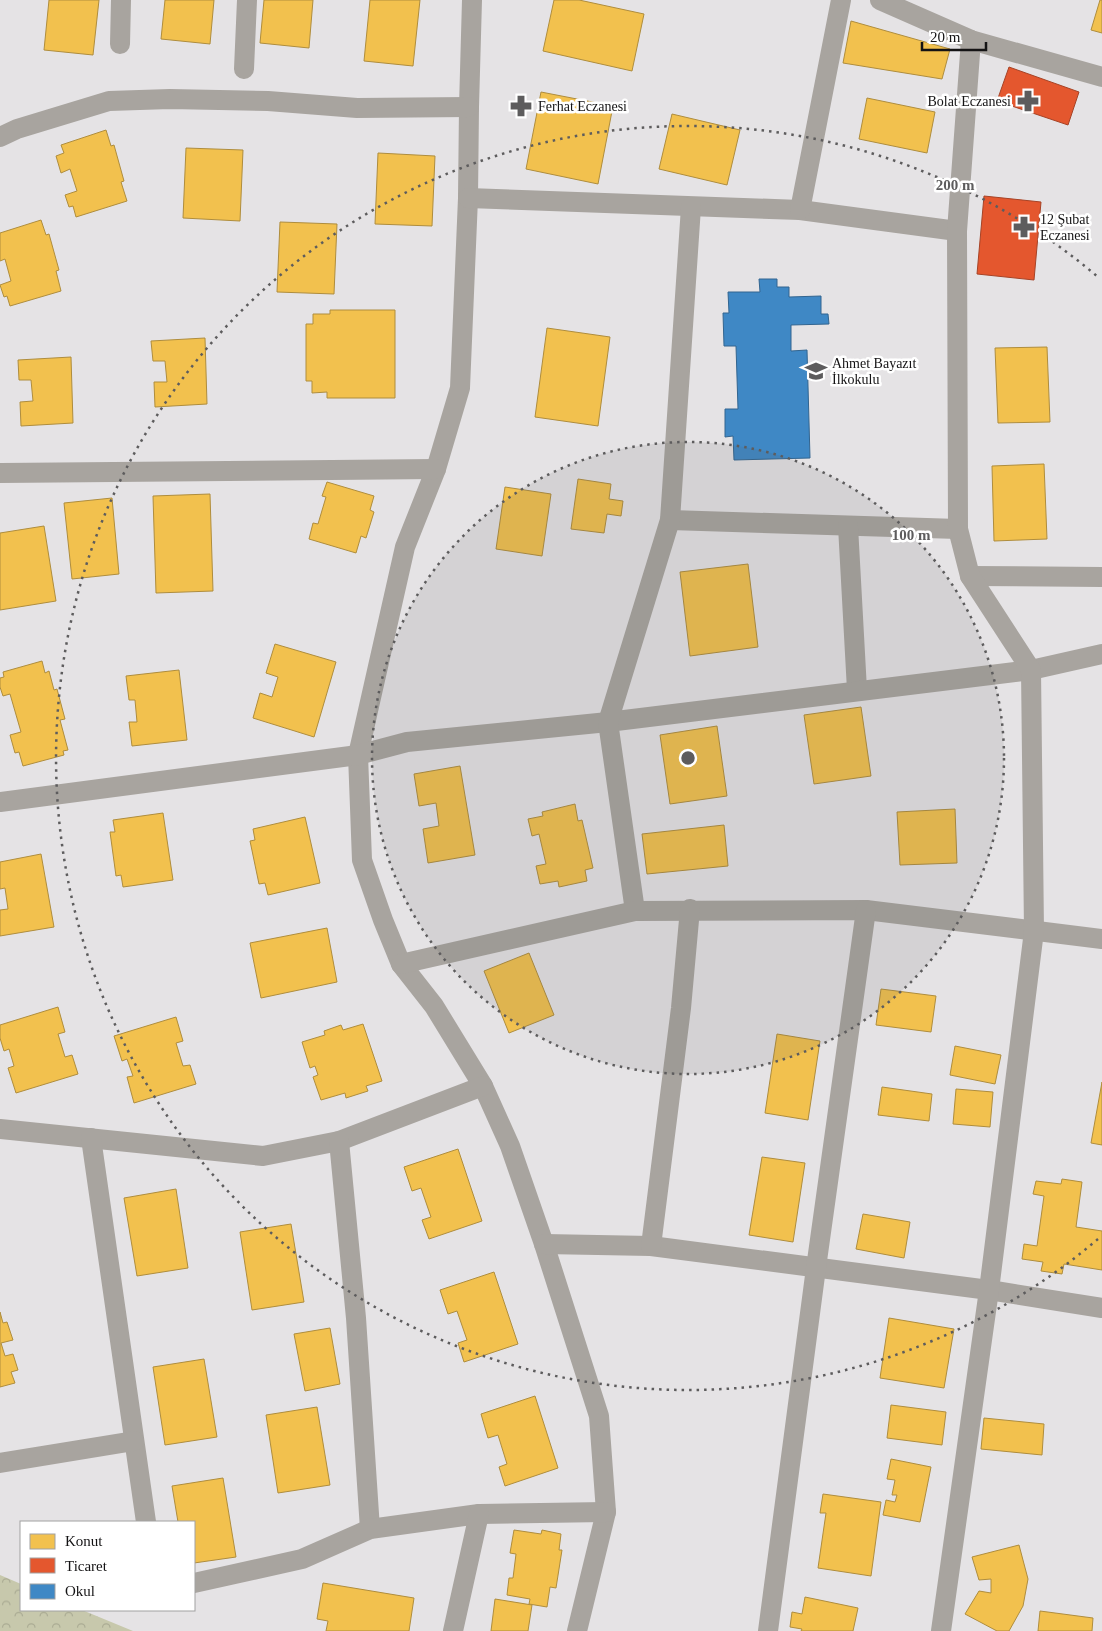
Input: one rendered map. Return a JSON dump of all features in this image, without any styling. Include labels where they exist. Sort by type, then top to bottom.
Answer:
[{"type":"street","points":[[120,44],[121,0]]},
{"type":"street","points":[[244,69],[247,0]]},
{"type":"street","points":[[472,0],[468,106],[468,198],[460,388],[436,469],[405,547],[358,755],[362,860],[401,964],[434,1006],[483,1086],[510,1146],[600,1416],[606,1512],[577,1631]]},
{"type":"street","points":[[800,210],[841,0]]},
{"type":"street","points":[[880,0],[971,40],[1102,77]]},
{"type":"street","points":[[941,1631],[989,1290],[1034,931],[1031,670],[970,576],[958,529],[957,231],[971,40]]},
{"type":"street","points":[[0,137],[17,129],[109,101],[170,99],[268,101],[357,108],[468,106]]},
{"type":"street","points":[[468,198],[800,210],[957,231]]},
{"type":"street","points":[[635,910],[608,722],[670,520],[691,207]]},
{"type":"street","points":[[0,473],[436,469]]},
{"type":"street","points":[[670,520],[958,529]]},
{"type":"street","points":[[848,526],[857,690]]},
{"type":"street","points":[[970,576],[1102,577]]},
{"type":"street","points":[[0,802],[358,755],[407,742],[608,722],[1031,670],[1102,654]]},
{"type":"street","points":[[651,1246],[681,1008],[690,909]]},
{"type":"street","points":[[401,964],[635,910],[866,910],[1102,939]]},
{"type":"street","points":[[768,1631],[866,910]]},
{"type":"street","points":[[0,1129],[263,1156],[339,1141],[483,1086]]},
{"type":"street","points":[[91,1138],[146,1521]]},
{"type":"street","points":[[339,1141],[356,1318],[370,1529]]},
{"type":"street","points":[[544,1244],[651,1246],[989,1290],[1102,1308]]},
{"type":"street","points":[[0,1463],[134,1441]]},
{"type":"street","points":[[195,1583],[302,1558],[370,1529],[479,1514],[606,1512]]},
{"type":"street","points":[[453,1631],[479,1514]]},
{"type":"green space","points":[[0,1575],[20,1584],[20,1611],[84,1611],[133,1631],[0,1631]]},
{"type":"building: Konut","points":[[49,0],[99,0],[93,55],[44,50]]},
{"type":"building: Konut","points":[[165,0],[214,0],[210,44],[161,39]]},
{"type":"building: Konut","points":[[264,0],[313,0],[309,48],[260,43]]},
{"type":"building: Konut","points":[[370,0],[420,0],[413,66],[364,61]]},
{"type":"building: Konut","points":[[554,0],[579,0],[644,14],[632,71],[543,51]]},
{"type":"building: Konut","points":[[1100,0],[1102,0],[1102,33],[1091,30]]},
{"type":"building: Konut","points":[[851,21],[950,49],[942,79],[843,63]]},
{"type":"building: Konut","points":[[541,92],[613,106],[598,184],[526,169]]},
{"type":"building: Konut","points":[[867,98],[935,112],[927,153],[859,139]]},
{"type":"building: Konut","points":[[672,114],[740,130],[727,185],[659,169]]},
{"type":"building: Konut","points":[[106,130],[111,146],[114,145],[124,181],[121,182],[127,201],[76,217],[73,206],[69,207],[65,195],[77,191],[70,169],[61,173],[56,156],[64,153],[61,145]]},
{"type":"building: Konut","points":[[186,148],[243,150],[240,221],[183,218]]},
{"type":"building: Konut","points":[[378,153],[435,156],[432,226],[375,224]]},
{"type":"building: Konut","points":[[41,220],[46,235],[49,234],[59,270],[56,271],[61,291],[10,306],[7,296],[4,297],[0,285],[11,281],[5,259],[0,261],[0,233]]},
{"type":"building: Konut","points":[[280,222],[337,224],[334,294],[277,292]]},
{"type":"building: Konut","points":[[330,310],[395,310],[395,398],[327,398],[327,392],[312,393],[312,381],[306,381],[306,324],[313,324],[313,314],[330,314]]},
{"type":"building: Konut","points":[[547,328],[610,337],[598,426],[535,417]]},
{"type":"building: Konut","points":[[205,338],[207,404],[155,407],[154,382],[167,382],[165,361],[153,361],[151,341]]},
{"type":"building: Konut","points":[[1047,347],[1050,422],[998,423],[995,348]]},
{"type":"building: Konut","points":[[71,357],[73,423],[21,426],[20,402],[33,401],[31,380],[19,380],[18,360]]},
{"type":"building: Konut","points":[[1044,464],[1047,539],[994,541],[992,466]]},
{"type":"building: Konut","points":[[578,479],[611,484],[609,499],[623,501],[621,516],[607,514],[604,533],[571,529]]},
{"type":"building: Konut","points":[[327,482],[374,496],[370,510],[374,512],[366,538],[361,536],[356,553],[309,539],[313,523],[318,524],[326,497],[322,496]]},
{"type":"building: Konut","points":[[505,487],[551,494],[542,556],[496,549]]},
{"type":"building: Konut","points":[[210,494],[213,591],[156,593],[153,496]]},
{"type":"building: Konut","points":[[112,498],[119,574],[72,579],[64,503]]},
{"type":"building: Konut","points":[[44,526],[56,601],[0,610],[0,533]]},
{"type":"building: Konut","points":[[748,564],[758,647],[690,656],[680,572]]},
{"type":"building: Konut","points":[[275,644],[336,662],[314,737],[253,718],[260,693],[272,697],[278,677],[266,673]]},
{"type":"building: Konut","points":[[42,661],[45,673],[49,671],[54,690],[57,689],[65,719],[60,720],[68,750],[63,751],[64,755],[23,766],[19,752],[15,753],[10,735],[21,732],[10,694],[3,696],[0,678],[4,677],[3,672]]},
{"type":"building: Konut","points":[[179,670],[187,740],[132,746],[129,722],[137,722],[135,700],[129,700],[126,676]]},
{"type":"building: Konut","points":[[861,707],[871,776],[814,784],[804,715]]},
{"type":"building: Konut","points":[[717,726],[727,796],[670,804],[660,735]]},
{"type":"building: Konut","points":[[460,766],[475,855],[428,863],[423,829],[439,826],[436,803],[419,806],[414,774]]},
{"type":"building: Konut","points":[[575,804],[578,821],[582,820],[593,868],[585,870],[587,881],[559,887],[558,881],[540,884],[536,866],[546,864],[539,834],[532,836],[528,819],[543,816],[542,812]]},
{"type":"building: Konut","points":[[955,809],[957,863],[900,865],[897,812]]},
{"type":"building: Konut","points":[[163,813],[173,880],[123,887],[121,875],[116,876],[110,832],[115,832],[113,820]]},
{"type":"building: Konut","points":[[305,817],[320,883],[268,895],[265,883],[259,884],[250,841],[255,840],[253,829]]},
{"type":"building: Konut","points":[[724,825],[728,866],[647,874],[642,834]]},
{"type":"building: Konut","points":[[41,854],[54,927],[0,936],[0,910],[8,909],[5,888],[0,889],[0,862]]},
{"type":"building: Konut","points":[[327,928],[337,982],[261,998],[250,943]]},
{"type":"building: Konut","points":[[529,953],[554,1015],[509,1033],[484,971]]},
{"type":"building: Konut","points":[[881,989],[936,996],[931,1032],[876,1025]]},
{"type":"building: Konut","points":[[58,1007],[65,1032],[58,1034],[65,1057],[72,1055],[78,1074],[16,1093],[8,1068],[14,1066],[9,1049],[4,1051],[0,1038],[0,1025]]},
{"type":"building: Konut","points":[[176,1017],[183,1041],[176,1043],[183,1066],[190,1065],[196,1084],[134,1103],[127,1077],[133,1076],[127,1059],[122,1061],[114,1036]]},
{"type":"building: Konut","points":[[363,1024],[382,1081],[366,1086],[368,1091],[346,1098],[345,1093],[321,1100],[313,1077],[318,1075],[315,1066],[310,1068],[302,1042],[325,1035],[324,1031],[341,1025],[343,1030]]},
{"type":"building: Konut","points":[[777,1034],[820,1041],[808,1120],[765,1113]]},
{"type":"building: Konut","points":[[955,1046],[1001,1055],[995,1084],[950,1075]]},
{"type":"building: Konut","points":[[1102,1082],[1102,1145],[1091,1143]]},
{"type":"building: Konut","points":[[882,1087],[932,1094],[929,1121],[878,1115]]},
{"type":"building: Konut","points":[[956,1089],[993,1092],[990,1127],[953,1124]]},
{"type":"building: Konut","points":[[458,1149],[482,1221],[429,1239],[422,1220],[431,1217],[421,1188],[412,1191],[404,1167]]},
{"type":"building: Konut","points":[[762,1157],[805,1163],[793,1242],[749,1235]]},
{"type":"building: Konut","points":[[1062,1179],[1082,1182],[1076,1227],[1102,1231],[1102,1270],[1064,1264],[1062,1274],[1041,1271],[1043,1262],[1022,1259],[1024,1244],[1037,1246],[1044,1196],[1033,1194],[1036,1181],[1061,1184]]},
{"type":"building: Konut","points":[[176,1189],[188,1268],[137,1276],[124,1198]]},
{"type":"building: Konut","points":[[863,1214],[910,1222],[904,1258],[856,1249]]},
{"type":"building: Konut","points":[[291,1224],[304,1302],[252,1310],[240,1232]]},
{"type":"building: Konut","points":[[494,1272],[518,1344],[464,1362],[458,1343],[467,1340],[457,1311],[448,1314],[440,1290]]},
{"type":"building: Konut","points":[[0,1312],[3,1323],[7,1322],[13,1340],[1,1343],[5,1356],[13,1354],[18,1370],[11,1372],[15,1383],[0,1387]]},
{"type":"building: Konut","points":[[889,1318],[954,1329],[944,1388],[880,1378]]},
{"type":"building: Konut","points":[[330,1328],[340,1384],[305,1391],[294,1334]]},
{"type":"building: Konut","points":[[204,1359],[217,1437],[165,1445],[153,1367]]},
{"type":"building: Konut","points":[[535,1396],[558,1468],[505,1486],[499,1467],[507,1464],[498,1435],[488,1438],[481,1414]]},
{"type":"building: Konut","points":[[891,1405],[946,1412],[942,1445],[887,1438]]},
{"type":"building: Konut","points":[[317,1407],[330,1485],[278,1493],[266,1415]]},
{"type":"building: Konut","points":[[984,1418],[1044,1424],[1042,1455],[981,1449]]},
{"type":"building: Konut","points":[[891,1459],[931,1467],[920,1522],[883,1515],[886,1500],[895,1502],[897,1495],[892,1495],[895,1480],[887,1479]]},
{"type":"building: Konut","points":[[223,1478],[236,1557],[195,1563],[195,1521],[178,1521],[172,1486]]},
{"type":"building: Konut","points":[[823,1494],[881,1502],[871,1576],[818,1568],[826,1513],[820,1513]]},
{"type":"building: Konut","points":[[514,1530],[541,1534],[542,1530],[561,1534],[559,1550],[562,1550],[556,1588],[550,1587],[547,1607],[529,1604],[530,1599],[507,1595],[509,1578],[513,1578],[516,1554],[510,1553]]},
{"type":"building: Konut","points":[[1019,1545],[1028,1579],[1023,1606],[1009,1631],[997,1631],[965,1614],[979,1591],[991,1593],[991,1579],[979,1580],[972,1557]]},
{"type":"building: Konut","points":[[323,1583],[414,1598],[409,1631],[326,1631],[328,1621],[317,1619]]},
{"type":"building: Konut","points":[[805,1597],[858,1608],[853,1631],[801,1631],[802,1629],[790,1627],[792,1612],[802,1614]]},
{"type":"building: Konut","points":[[495,1599],[532,1605],[528,1631],[491,1631]]},
{"type":"building: Konut","points":[[1040,1611],[1093,1618],[1092,1631],[1038,1631]]},
{"type":"building: Ticaret","points":[[1009,67],[1079,92],[1068,125],[997,101]]},
{"type":"building: Ticaret","points":[[984,196],[1041,202],[1034,280],[977,274]]},
{"type":"building: Okul","points":[[759,279],[777,279],[777,287],[789,287],[789,297],[821,296],[821,314],[828,314],[829,324],[791,325],[791,351],[807,350],[810,458],[734,460],[733,436],[725,437],[725,409],[738,409],[736,346],[724,346],[723,313],[729,313],[728,292],[760,292]]},
{"type":"place","name":"Bolat Eczanesi","points":[[1028,101]]},
{"type":"place","name":"Ferhat Eczanesi","points":[[521,106]]},
{"type":"place","name":"12 Şubat Eczanesi","points":[[1024,227]]},
{"type":"place","name":"Ahmet Bayazıt İlkokulu","points":[[816,371]]}]
